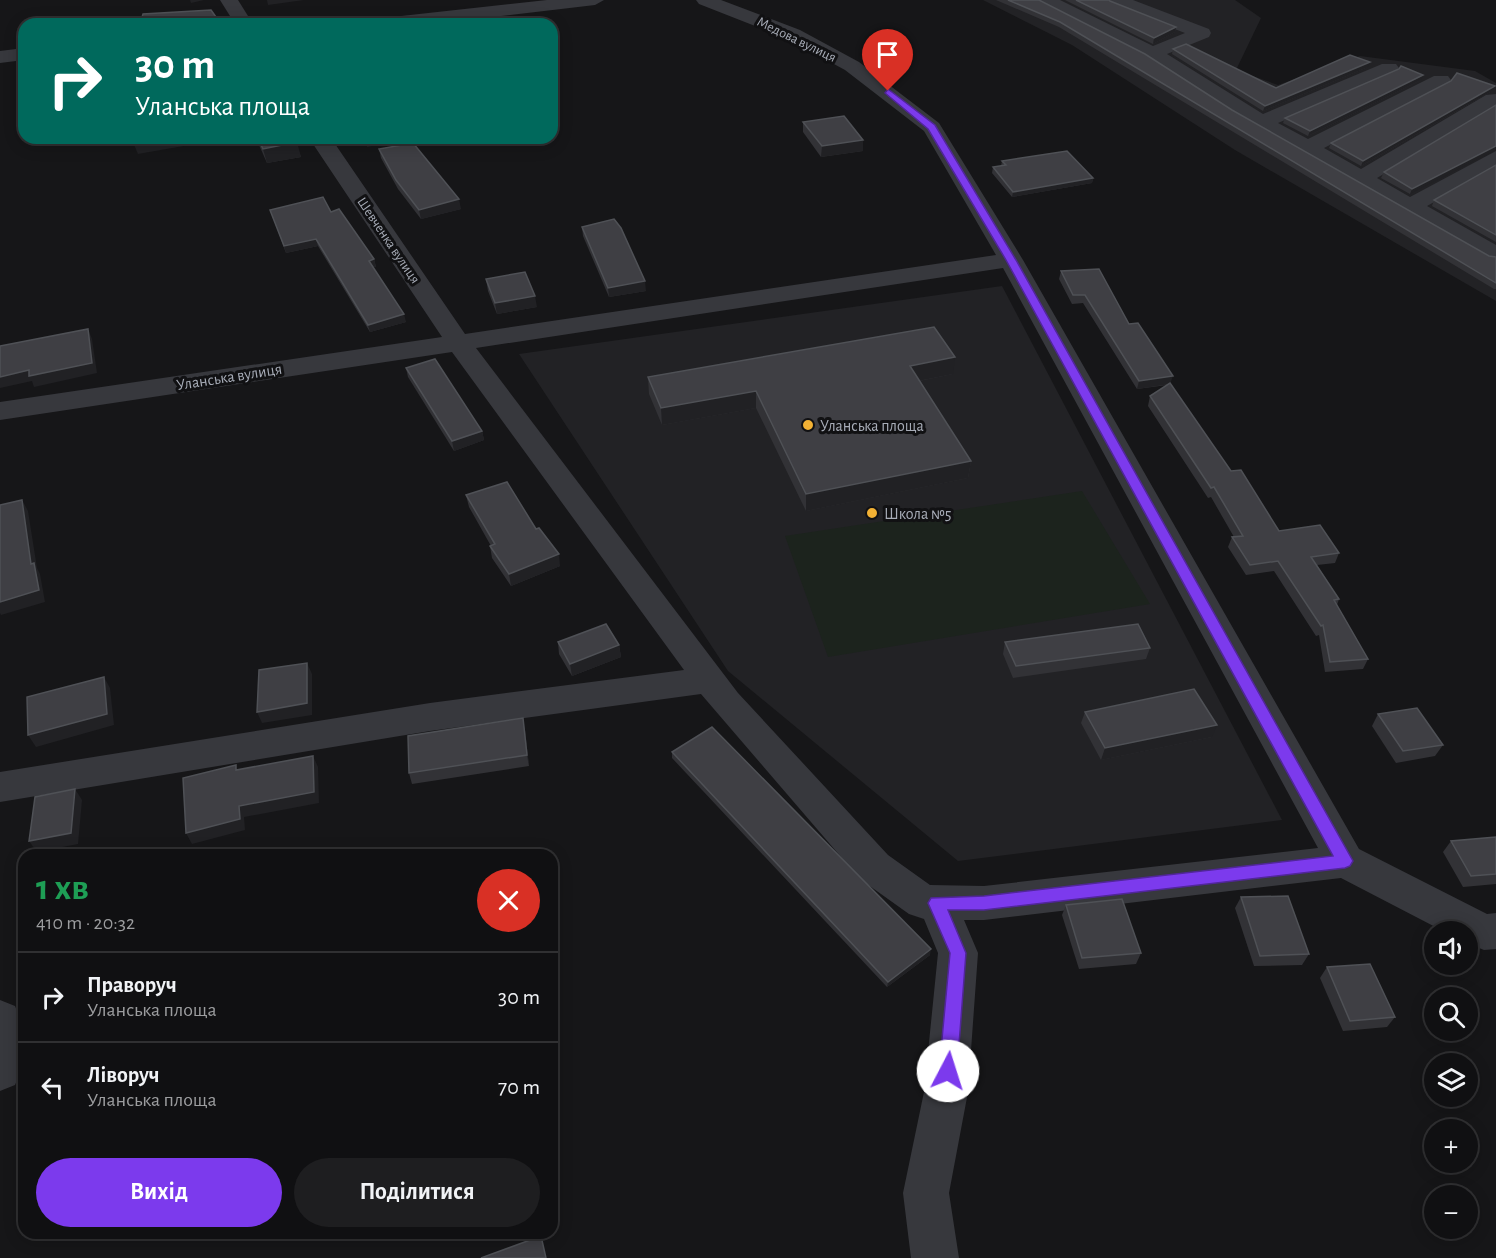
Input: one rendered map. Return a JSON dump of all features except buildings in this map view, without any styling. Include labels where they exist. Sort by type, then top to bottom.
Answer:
[{"type":"street","points":[[229,0],[240,18]]},
{"type":"street","points":[[436,18],[595,0]]},
{"type":"street","name":"Медова вулиця","points":[[705,0],[803,39],[861,72],[932,127],[1011,260]]},
{"type":"street","points":[[1046,0],[1152,53],[1262,122],[1496,255]]},
{"type":"street","points":[[1116,0],[1202,33],[1152,53]]},
{"type":"street","points":[[0,57],[18,55]]},
{"type":"street","points":[[1262,122],[1389,68]]},
{"type":"street","points":[[1308,148],[1441,80]]},
{"type":"street","points":[[1361,178],[1493,99]]},
{"type":"street","name":"Шевченка вулиця","points":[[324,144],[458,342]]},
{"type":"street","points":[[1410,206],[1496,158]]},
{"type":"street","points":[[1473,242],[1496,226]]},
{"type":"street","points":[[1345,861],[1011,260],[458,342],[726,702],[874,867],[923,902],[984,903],[1345,861],[1484,932],[1496,931]]},
{"type":"street","name":"Уланська вулиця","points":[[0,411],[458,342]]},
{"type":"street","points":[[0,787],[430,717],[709,680]]},
{"type":"street","points":[[935,1258],[926,1193],[946,1092],[958,953],[937,903]]},
{"type":"street","points":[[0,1020],[9,1046],[0,1070]]},
{"type":"shaded area","points":[[983,0],[1235,0],[1261,18],[1236,70],[1278,85],[1360,56],[1475,71],[1496,83],[1496,301],[1235,150],[1072,45]]},
{"type":"shaded area","name":"Школа №5","points":[[1002,286],[1282,820],[958,861],[728,671],[519,354]]},
{"type":"shaded area","points":[[1082,491],[1150,604],[828,657],[785,536]]},
{"type":"place","name":"Уланська площа","points":[[808,425]]},
{"type":"place","name":"Школа №5","points":[[872,513]]},
{"type":"route","points":[[888,91],[932,127],[1011,260],[1345,861],[984,903],[937,903],[958,953],[948,1071]]}]
